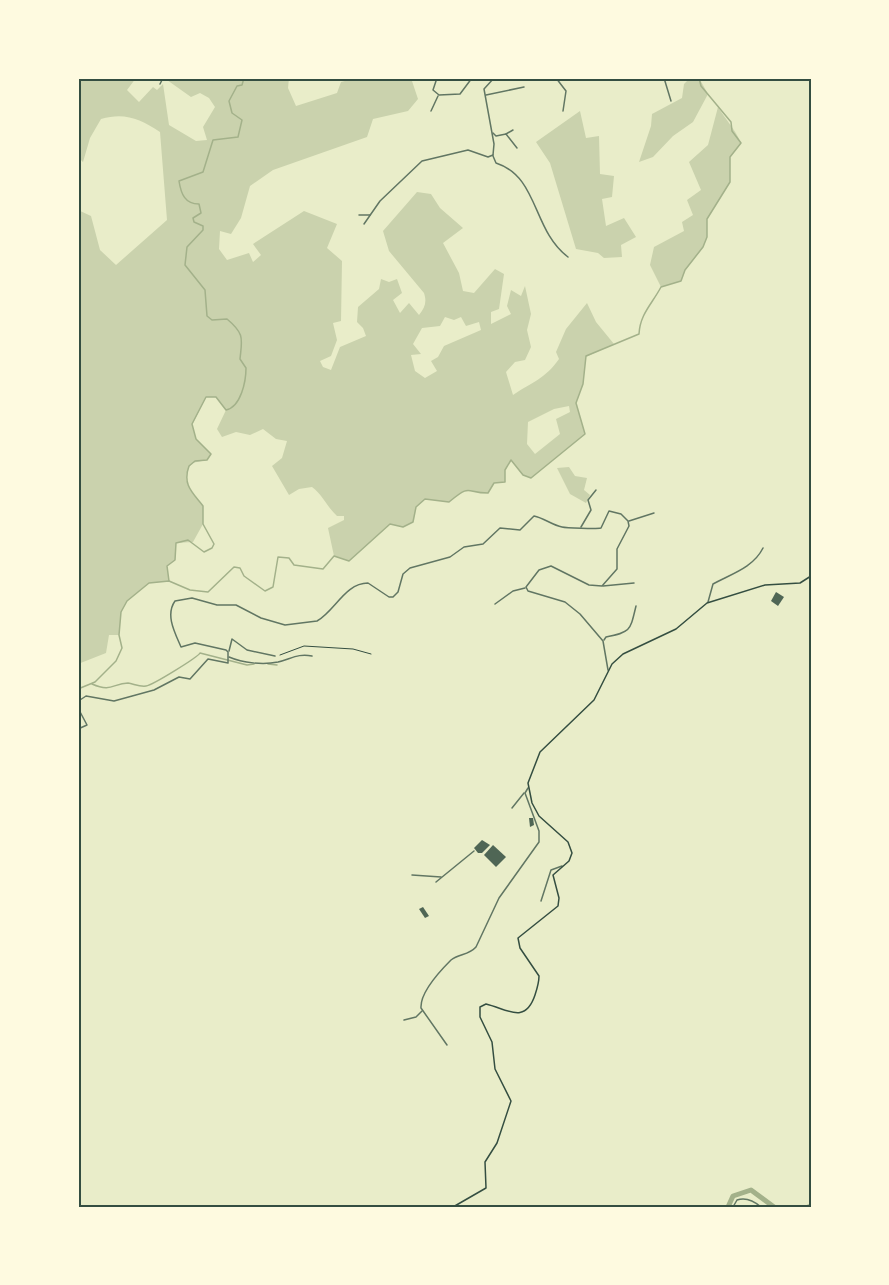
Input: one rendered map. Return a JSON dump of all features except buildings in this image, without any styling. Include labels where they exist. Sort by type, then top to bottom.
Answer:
[{"type":"main road","points":[[453,1207],[486,1188],[485,1162],[497,1143],[512,1101],[495,1069],[492,1042],[479,1011],[486,1004],[518,1013],[527,1010],[532,1003],[539,976],[520,948],[518,938],[558,906],[559,898],[553,878],[571,857],[570,845],[539,816],[528,788],[540,752],[594,700],[608,670],[622,654],[676,629],[707,603],[765,585],[800,583],[811,576]]},
{"type":"street","points":[[160,84],[163,78]]},
{"type":"street","points":[[436,78],[433,90],[439,95],[460,94],[472,78]]},
{"type":"street","points":[[494,78],[484,89],[496,163],[508,166],[524,181],[546,231],[568,257]]},
{"type":"street","points":[[556,78],[566,91],[563,111]]},
{"type":"street","points":[[664,78],[671,101]]},
{"type":"street","points":[[485,95],[496,95],[524,87]]},
{"type":"street","points":[[431,111],[439,95]]},
{"type":"street","points":[[490,130],[496,136],[513,130]]},
{"type":"street","points":[[507,134],[518,148]]},
{"type":"street","points":[[364,224],[380,201],[422,161],[468,150],[488,157],[493,155]]},
{"type":"street","points":[[359,215],[371,215]]},
{"type":"street","points":[[581,526],[591,510],[588,500],[596,490]]},
{"type":"street","points":[[228,652],[204,644],[181,647],[171,619],[175,601],[192,598],[217,605],[237,605],[261,618],[285,625],[312,622],[322,619],[333,604],[360,584],[369,583],[389,597],[393,597],[398,592],[403,574],[410,568],[450,557],[464,547],[483,544],[500,528],[520,530],[531,517],[537,517],[562,527],[581,526],[595,530],[602,526],[609,511],[621,514],[628,521],[628,526],[616,549],[617,569],[602,586]]},
{"type":"street","points":[[628,521],[654,513]]},
{"type":"street","points":[[707,603],[713,584],[744,568],[757,558],[763,548]]},
{"type":"street","points":[[495,604],[513,591],[526,587],[539,570],[551,566],[581,581],[602,586],[634,583]]},
{"type":"street","points":[[526,587],[528,591],[565,602],[603,641],[608,670]]},
{"type":"street","points":[[811,593],[811,614]]},
{"type":"street","points":[[603,641],[606,637],[627,632],[632,626],[636,606]]},
{"type":"street","points":[[78,729],[87,725],[78,708],[80,700],[86,696],[110,701],[120,700],[164,687],[177,678],[190,679],[208,659],[228,663],[230,639],[247,650],[275,656]]},
{"type":"street","points":[[811,641],[811,649]]},
{"type":"street","points":[[229,656],[243,661],[267,662],[278,662],[297,655],[312,656]]},
{"type":"street","points":[[512,808],[528,788]]},
{"type":"street","points":[[447,1045],[423,1010],[421,1001],[428,988],[451,961],[471,953],[476,947],[499,898],[518,874],[525,858],[537,846],[539,831],[525,792]]},
{"type":"street","points":[[436,882],[474,851]]},
{"type":"street","points":[[541,901],[551,870],[563,866]]},
{"type":"street","points":[[412,875],[441,876]]},
{"type":"street","points":[[404,1020],[416,1017],[423,1010]]},
{"type":"street","points":[[733,1207],[737,1200],[743,1198],[761,1207]]},
{"type":"path","points":[[275,656],[304,646],[353,649],[371,654]]},
{"type":"green space","points":[[78,78],[136,78],[127,90],[139,102],[153,87],[157,90],[163,84],[169,125],[196,141],[207,140],[203,127],[215,107],[209,98],[200,93],[191,97],[167,80],[168,78],[289,78],[288,88],[296,106],[337,93],[341,82],[356,78],[411,78],[418,99],[408,111],[373,119],[367,137],[273,170],[250,186],[241,218],[231,234],[220,231],[219,249],[227,260],[249,253],[253,262],[261,255],[253,244],[304,211],[337,224],[327,248],[342,261],[341,321],[333,323],[337,340],[331,356],[320,361],[323,367],[331,370],[340,347],[366,336],[363,328],[357,322],[358,307],[379,289],[381,279],[389,282],[397,279],[402,293],[393,300],[400,313],[409,303],[419,315],[423,310],[424,293],[389,251],[383,231],[417,192],[431,194],[440,208],[463,228],[443,243],[459,273],[463,291],[474,293],[495,269],[504,274],[499,309],[491,312],[491,324],[511,314],[507,306],[511,290],[521,296],[525,286],[531,314],[527,330],[531,347],[525,360],[515,362],[506,372],[513,395],[543,376],[554,366],[559,359],[556,352],[566,329],[587,303],[596,322],[614,344],[586,357],[583,384],[576,403],[585,434],[531,478],[523,475],[511,460],[505,470],[505,482],[494,483],[488,493],[468,490],[449,502],[425,499],[416,507],[413,522],[403,527],[390,524],[349,561],[334,556],[328,528],[344,520],[344,516],[337,516],[312,487],[299,489],[289,495],[272,466],[282,458],[287,441],[276,439],[263,429],[250,435],[236,432],[222,437],[217,429],[226,410],[216,397],[206,397],[192,425],[196,439],[211,454],[207,460],[192,463],[186,475],[188,486],[203,506],[203,524],[193,542],[176,543],[175,560],[167,566],[169,581],[149,583],[127,601],[121,612],[119,635],[109,635],[106,653],[78,664],[78,210],[91,216],[100,250],[116,265],[167,220],[160,132],[132,118],[118,116],[101,119],[90,138],[83,162],[78,157]],"holes":[[[445,317],[454,320],[461,317],[466,326],[479,322],[481,330],[444,346],[438,357],[431,361],[437,371],[425,378],[415,371],[411,355],[421,354],[413,344],[422,328],[440,326]],[[569,406],[570,412],[556,419],[560,434],[535,454],[527,444],[528,422],[554,409]]]},
{"type":"green space","points":[[690,78],[699,78],[708,94],[693,122],[673,136],[653,157],[639,162],[651,126],[652,114],[682,98],[684,84]]},
{"type":"green space","points":[[718,107],[741,143],[730,157],[730,182],[707,219],[707,237],[703,247],[685,270],[681,281],[661,287],[650,265],[654,247],[684,231],[682,222],[693,215],[687,200],[701,190],[689,162],[708,145]]},
{"type":"green space","points":[[580,111],[586,138],[599,136],[600,174],[614,176],[612,197],[602,199],[606,226],[624,218],[636,237],[621,245],[622,257],[604,258],[598,253],[576,249],[550,163],[536,142]]},
{"type":"green space","points":[[569,467],[575,476],[587,478],[584,490],[590,495],[586,503],[570,494],[557,468]]},
{"type":"waterway","points":[[169,581],[167,566],[175,560],[176,543],[188,540],[204,552],[212,548],[214,544],[203,524],[203,506],[188,484],[189,466],[195,461],[207,460],[211,454],[196,439],[192,424],[206,397],[216,397],[226,410],[235,404],[244,386],[246,368],[240,359],[242,342],[240,333],[227,319],[212,320],[207,316],[205,290],[185,265],[187,247],[203,230],[203,226],[194,222],[193,218],[201,213],[199,204],[194,204],[184,197],[179,181],[203,172],[213,140],[238,137],[242,120],[232,113],[229,101],[237,86],[242,85],[244,78]]},
{"type":"waterway","points":[[78,689],[95,682],[116,661],[122,648],[119,635],[121,612],[127,601],[149,583],[169,581],[190,590],[208,592],[234,567],[240,568],[244,576],[265,591],[273,587],[278,557],[289,558],[294,565],[323,569],[334,556],[349,561],[390,524],[403,527],[413,522],[416,507],[425,499],[449,502],[468,490],[488,493],[494,483],[505,482],[505,470],[511,460],[523,475],[531,478],[585,434],[576,403],[583,384],[586,356],[639,334],[644,315],[661,287],[681,281],[685,270],[703,247],[707,237],[707,219],[730,182],[730,157],[741,143],[732,131],[731,122],[701,86],[699,78]]},
{"type":"waterway","points":[[92,684],[104,688],[123,683],[146,686],[175,671],[200,653],[247,665],[254,664]]},
{"type":"waterway","points":[[268,664],[277,665]]},
{"type":"waterway","points":[[728,1207],[733,1196],[751,1190],[774,1207]]}]
